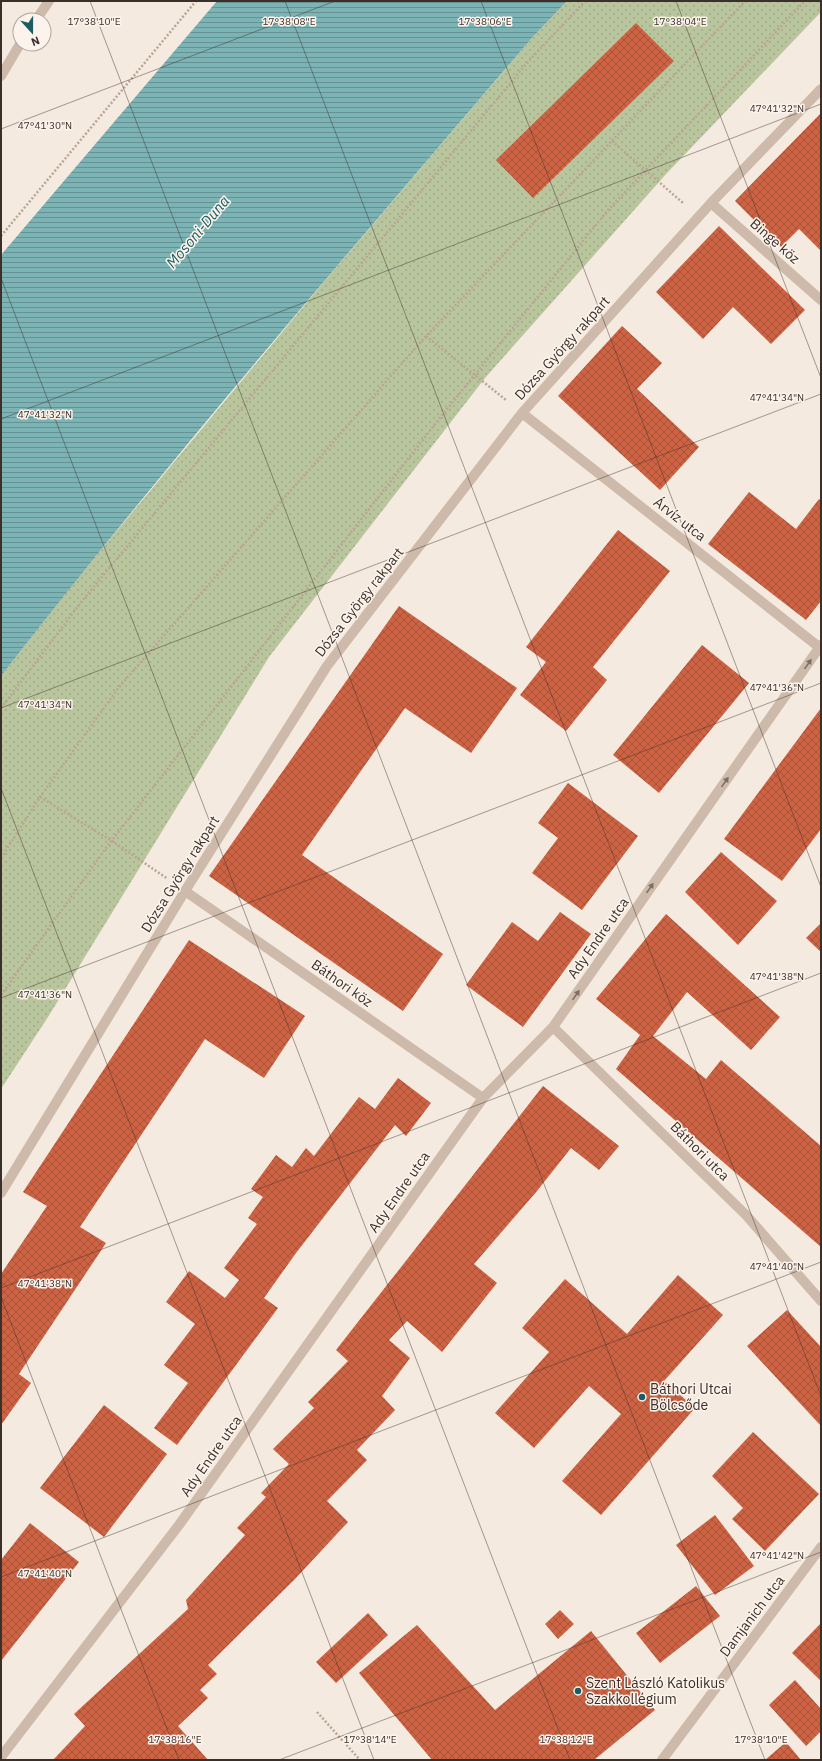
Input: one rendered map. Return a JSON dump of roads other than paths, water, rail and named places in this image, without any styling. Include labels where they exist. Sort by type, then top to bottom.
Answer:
[{"type":"street","points":[[41,12],[49,1]]},
{"type":"street","points":[[1,76],[15,52]]},
{"type":"street","name":"Dózsa György rakpart","points":[[1,1193],[185,891],[327,666],[522,413],[711,203],[821,89]]},
{"type":"street","name":"Binge köz","points":[[711,203],[821,300]]},
{"type":"street","name":"Árvíz utca","points":[[522,413],[820,646]]},
{"type":"street","name":"Ady Endre utca","points":[[1,1758],[179,1525],[483,1098],[553,1026],[820,646]]},
{"type":"street","name":"Báthori köz","points":[[185,891],[483,1098]]},
{"type":"street","name":"Báthori utca","points":[[553,1026],[746,1215],[821,1300]]},
{"type":"street","name":"Damjanich utca","points":[[662,1760],[821,1547]]},
{"type":"water","name":"Mosoni-Duna","points":[[217,1],[567,1],[531,39],[262,354],[130,514],[1,676],[1,255]]},
{"type":"place","name":"Báthori Utcai Bölcsőde","points":[[642,1397]]},
{"type":"place","name":"Szent László Katolikus Szakkollégium","points":[[578,1691]]}]
